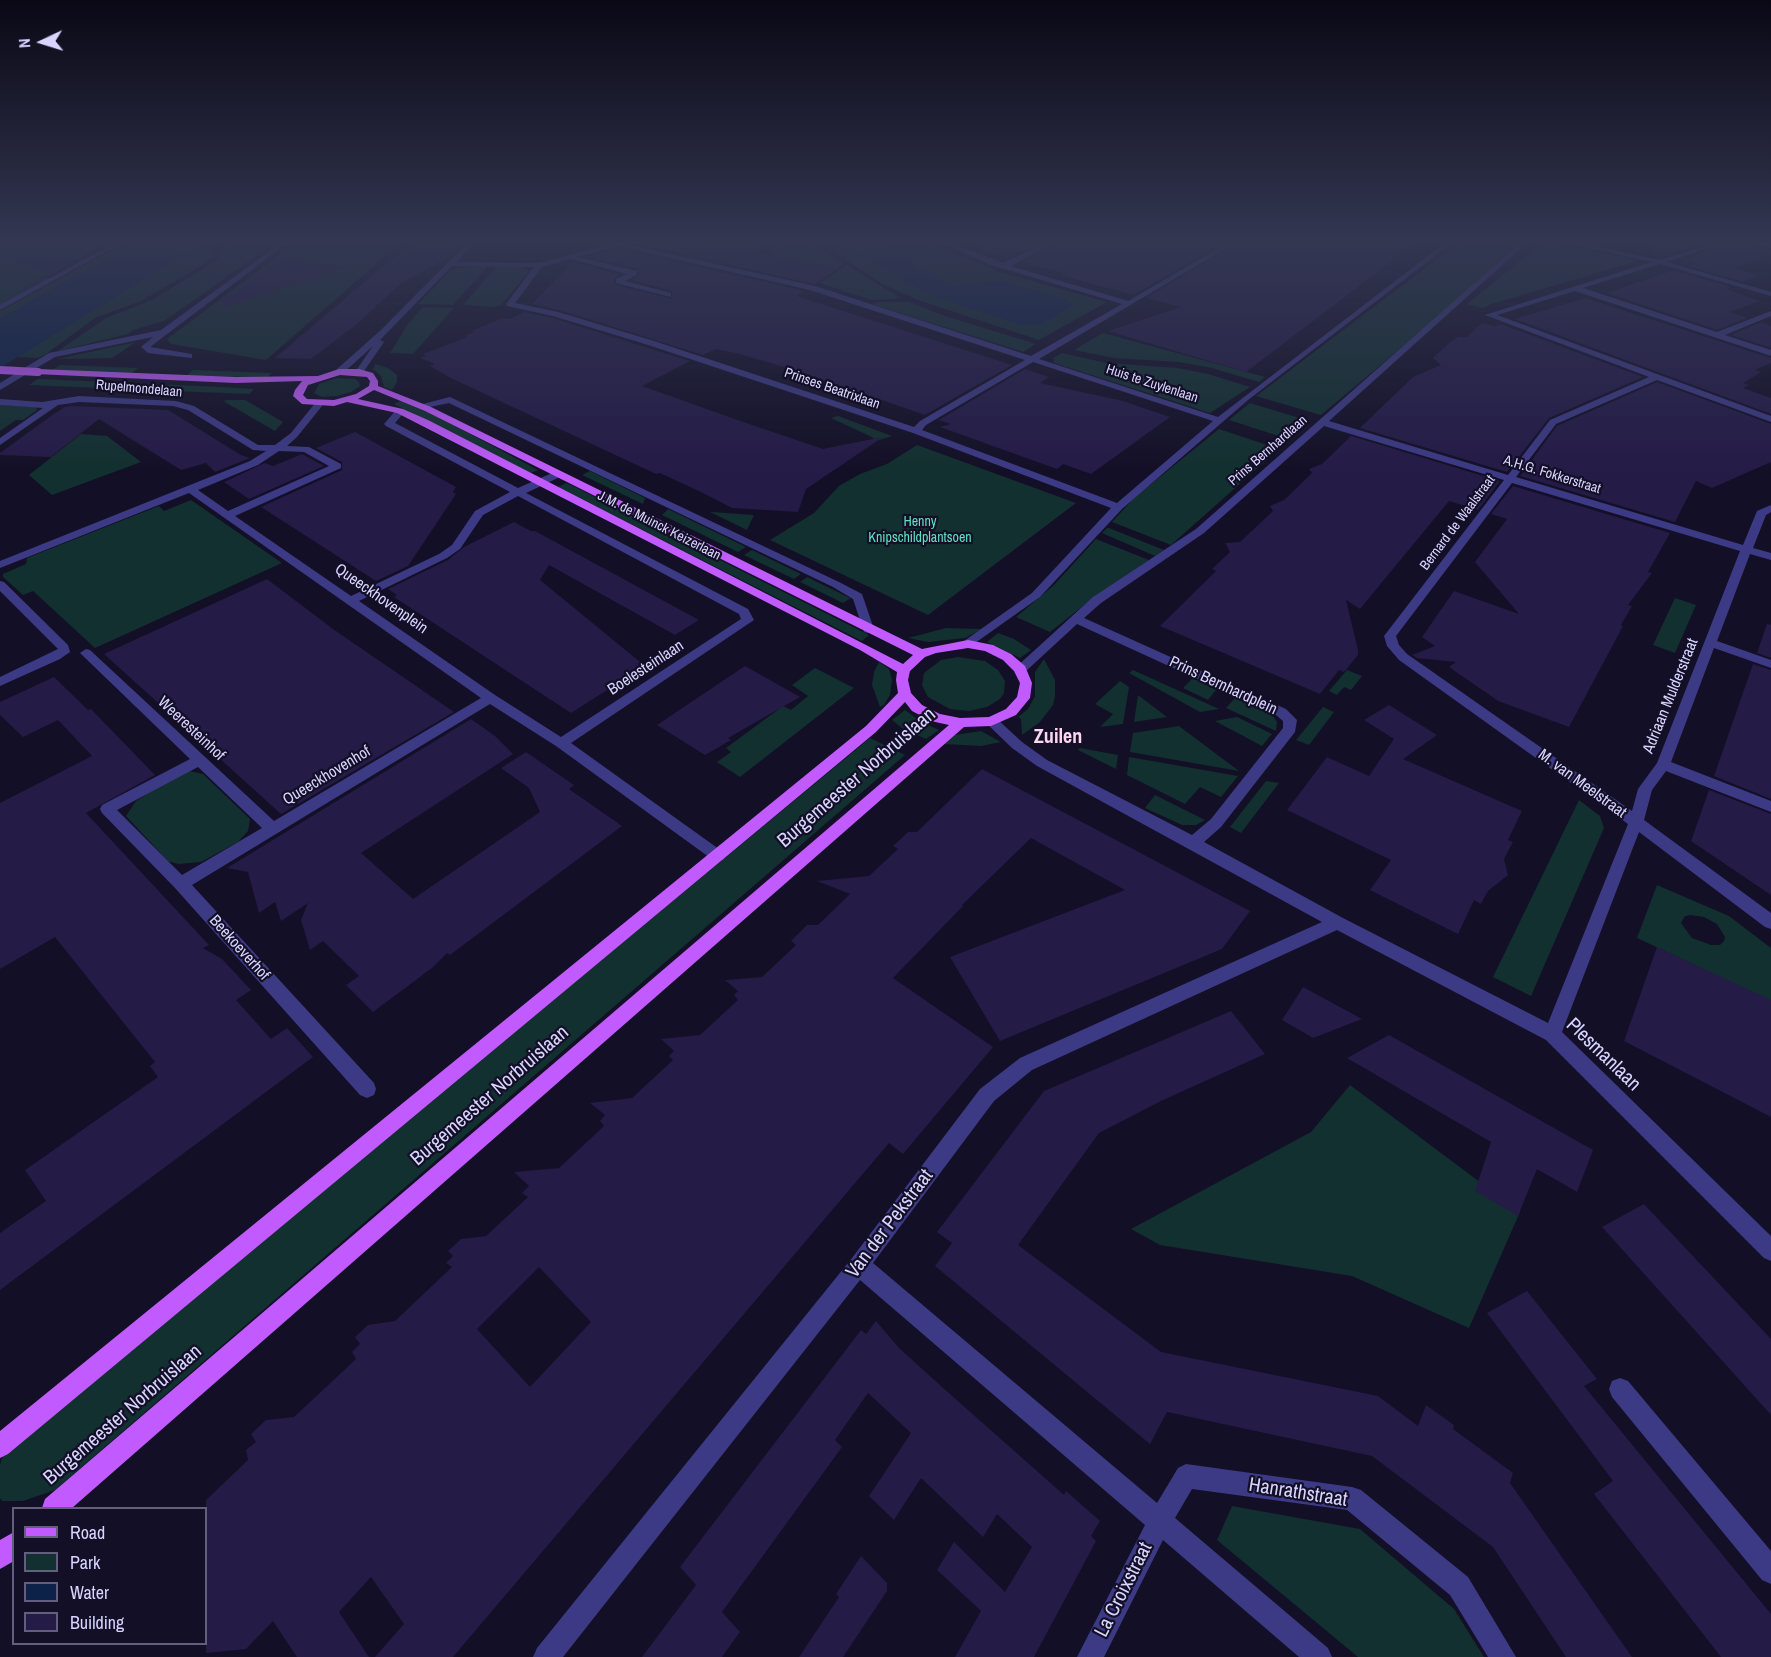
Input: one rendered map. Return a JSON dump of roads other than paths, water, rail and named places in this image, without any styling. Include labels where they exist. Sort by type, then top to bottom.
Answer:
[{"type":"main road","points":[[0,370],[34,375],[298,390],[315,378]]},
{"type":"main road","points":[[0,376],[236,380],[315,378],[339,372],[359,372],[370,375],[374,381],[373,387],[349,400],[320,404],[305,402],[298,396],[298,390]]},
{"type":"main road","name":"J.M. de Muinck Keizerlaan","points":[[373,387],[420,406],[921,654]]},
{"type":"main road","name":"J.M. de Muinck Keizerlaan","points":[[349,400],[400,411],[864,647],[904,670]]},
{"type":"main road","points":[[968,644],[989,648],[1007,657],[1020,669],[1026,683],[1023,698],[1011,712],[991,721],[960,723],[936,718],[917,708],[905,694],[902,680],[904,670],[921,654],[934,649],[968,644]]},
{"type":"main road","name":"Burgemeester Norbruislaan","points":[[0,1446],[871,729],[905,694]]},
{"type":"main road","name":"Burgemeester Norbruislaan","points":[[56,1507],[960,723]]},
{"type":"main road","points":[[0,1556],[12,1546]]},
{"type":"street","points":[[181,319],[145,347],[151,351],[189,356]]},
{"type":"street","points":[[339,372],[396,319]]},
{"type":"street","name":"Prinses Beatrixlaan","points":[[573,319],[916,431],[1118,507]]},
{"type":"street","name":"Huis te Zuylenlaan","points":[[911,319],[1219,420]]},
{"type":"street","points":[[916,431],[923,423],[1099,319]]},
{"type":"street","points":[[968,644],[1036,595],[1118,507],[1219,420],[1350,319]]},
{"type":"street","name":"Prins Bernhardlaan","points":[[1020,669],[1097,600],[1200,531],[1439,319]]},
{"type":"street","points":[[1501,319],[1771,419]]},
{"type":"street","points":[[1670,319],[1771,353]]},
{"type":"street","points":[[1718,335],[1756,319]]},
{"type":"street","points":[[359,372],[376,350],[385,331]]},
{"type":"street","points":[[0,387],[52,355],[164,332]]},
{"type":"street","name":"Bernard de Waalstraat","points":[[1393,646],[1390,636],[1553,422],[1656,377]]},
{"type":"street","name":"Rupelmondelaan","points":[[0,402],[42,405],[79,399],[173,403],[191,408],[256,448],[306,449],[337,466],[230,514]]},
{"type":"street","name":"J.M. de Muinck Keizerlaan","points":[[420,406],[450,400],[837,585],[858,597],[868,629]]},
{"type":"street","points":[[0,442],[58,401]]},
{"type":"street","points":[[0,565],[254,463],[294,435],[320,404]]},
{"type":"street","points":[[400,411],[389,424],[518,493]]},
{"type":"street","name":"A.H.G. Fokkerstraat","points":[[1324,423],[1771,557]]},
{"type":"street","points":[[350,601],[443,556],[456,547],[479,513],[556,475]]},
{"type":"street","name":"Queeckhovenplein","points":[[190,489],[230,514],[490,698],[561,744],[718,856]]},
{"type":"street","name":"Boelesteinlaan","points":[[518,493],[744,612],[748,620],[561,744]]},
{"type":"street","name":"Adriaan Mulderstraat","points":[[1552,1034],[1636,822],[1645,789],[1663,764],[1761,513],[1771,508]]},
{"type":"street","points":[[0,584],[64,648],[63,652],[0,682]]},
{"type":"street","name":"Prins Bernhardplein","points":[[1075,619],[1281,712],[1290,720],[1290,729],[1270,755],[1216,823],[1194,843]]},
{"type":"street","points":[[1712,643],[1771,664]]},
{"type":"street","name":"M. van Meelstraat","points":[[1393,646],[1403,657],[1636,822],[1771,922]]},
{"type":"street","name":"Weeresteinhof","points":[[86,653],[273,829]]},
{"type":"street","name":"Queeckhovenhof","points":[[181,884],[490,698]]},
{"type":"street","points":[[991,721],[1017,745],[1042,763],[1194,843],[1337,923]]},
{"type":"street","name":"Beekoeverhof","points":[[199,760],[107,809],[181,884],[368,1089]]},
{"type":"street","points":[[1663,764],[1771,807]]},
{"type":"street","name":"Plesmanlaan","points":[[1337,923],[1552,1034],[1771,1251]]},
{"type":"street","name":"Van der Pekstraat","points":[[546,1657],[859,1265],[987,1095],[1026,1064],[1337,923]]},
{"type":"street","points":[[859,1265],[1319,1657]]},
{"type":"street","points":[[1620,1389],[1771,1571]]},
{"type":"street","name":"Hanrathstraat","points":[[1159,1523],[1186,1476],[1352,1499],[1459,1586],[1503,1657]]},
{"type":"street","name":"La Croixstraat","points":[[1090,1657],[1159,1523]]},
{"type":"water","points":[[0,319],[79,319],[0,368]]},
{"type":"water","points":[[1004,319],[1050,319],[1040,325],[1021,325]]},
{"type":"district","name":"Zuilen","points":[[1058,738]]},
{"type":"park label","name":"Henny Knipschildplantsoen","points":[[920,530]]}]
